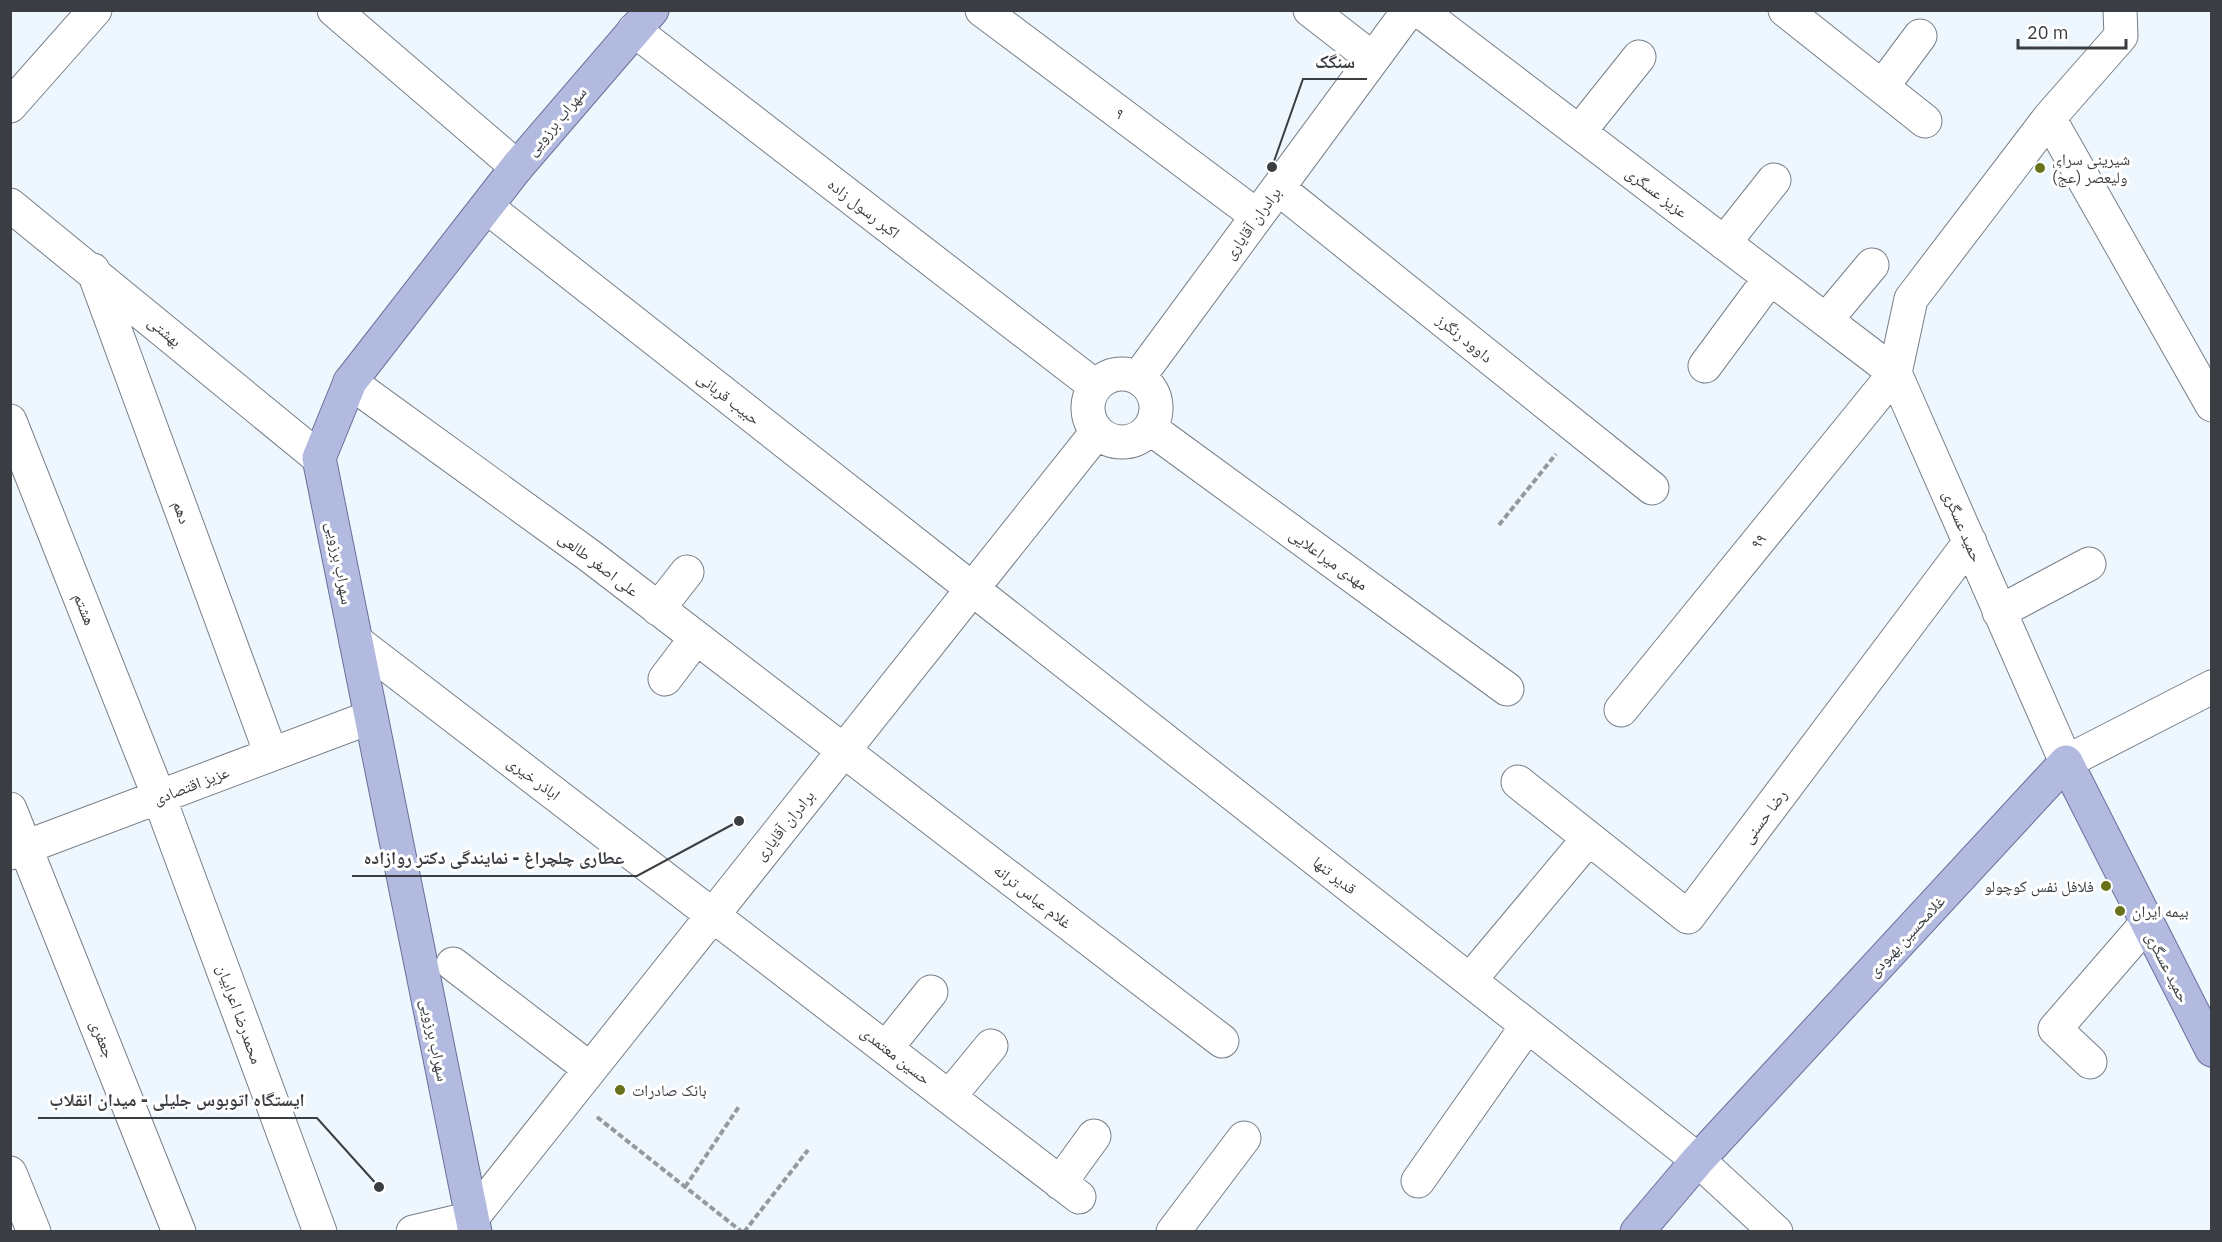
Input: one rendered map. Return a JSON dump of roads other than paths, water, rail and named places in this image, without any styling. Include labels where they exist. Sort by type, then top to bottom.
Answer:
[{"type":"main road","name":"سهراب برزویی","points":[[473,1225],[319,458],[350,382],[517,167],[643,20]]},
{"type":"main road","name":"حمید عسگری","points":[[2063,754],[2146,924],[2204,1018],[2211,1050]]},
{"type":"main road","name":"غلامحسین بهبودی","points":[[1637,1232],[1698,1160],[2063,754]]},
{"type":"street","points":[[10,106],[96,10]]},
{"type":"street","points":[[334,10],[517,167]]},
{"type":"street","name":"۹","points":[[982,10],[1257,216]]},
{"type":"street","points":[[1310,10],[1373,59]]},
{"type":"street","name":"برادران آقایاری","points":[[1138,378],[1409,10]]},
{"type":"street","name":"عزیز عسگری","points":[[1419,10],[1895,373]]},
{"type":"street","points":[[1785,10],[1925,121]]},
{"type":"street","points":[[1895,373],[1911,299],[2121,23],[2144,10]]},
{"type":"street","name":"اکبر رسول زاده","points":[[643,20],[1095,386]]},
{"type":"street","points":[[1882,87],[1920,36]]},
{"type":"street","points":[[1579,132],[1639,57]]},
{"type":"street","points":[[2049,118],[2211,405]]},
{"type":"street","points":[[1724,243],[1774,180]]},
{"type":"street","name":"داوود رنگرز","points":[[1278,188],[1652,488]]},
{"type":"street","name":"بهشتی","points":[[10,205],[93,270],[319,458]]},
{"type":"street","name":"حبیب قربانی","points":[[487,207],[972,589]]},
{"type":"street","points":[[1826,320],[1872,265]]},
{"type":"street","name":"دهم","points":[[93,270],[272,754]]},
{"type":"street","points":[[1705,366],[1770,278]]},
{"type":"street","name":"حمید عسگری","points":[[1895,373],[2063,754]]},
{"type":"street","name":"۹۹","points":[[1621,710],[1895,373]]},
{"type":"street","points":[[1127,374],[1138,378],[1147,385],[1156,406],[1150,428],[1134,440],[1114,442],[1097,432],[1092,424],[1088,404],[1095,386],[1104,379],[1127,374]]},
{"type":"street","name":"علی اصغر طالعی","points":[[350,382],[658,609],[844,750]]},
{"type":"street","name":"هشتم","points":[[10,421],[159,797]]},
{"type":"street","name":"مهدی میراعلایی","points":[[1150,428],[1507,689]]},
{"type":"street","name":"برادران آقایاری","points":[[473,1225],[570,1095],[1097,432]]},
{"type":"street","name":"رضا حسنی","points":[[1518,782],[1688,916],[1970,542]]},
{"type":"street","points":[[1999,612],[2089,564]]},
{"type":"street","points":[[658,609],[687,572]]},
{"type":"street","name":"قدیر تنها","points":[[972,589],[1698,1160],[1776,1232]]},
{"type":"street","points":[[665,679],[696,638]]},
{"type":"street","name":"اباذر خیری","points":[[356,641],[713,915]]},
{"type":"street","name":"غلامحسین بهبودی","points":[[2063,754],[2211,669]]},
{"type":"street","name":"غلامحسین بهبودی","points":[[2063,754],[2211,687]]},
{"type":"street","name":"عزیز اقتصادی","points":[[18,850],[371,717]]},
{"type":"street","name":"غلام عباس ترانه","points":[[844,750],[1222,1041]]},
{"type":"street","name":"محمدرضا اعرابیان","points":[[159,797],[320,1232]]},
{"type":"street","name":"جعفری","points":[[10,809],[18,850],[179,1232]]},
{"type":"street","points":[[1470,980],[1588,839]]},
{"type":"street","name":"حسین معتمدی","points":[[713,915],[887,1047],[1069,1190],[1094,1136]]},
{"type":"street","points":[[2090,1062],[2055,1029],[2146,924]]},
{"type":"street","points":[[453,964],[590,1070]]},
{"type":"street","points":[[887,1047],[931,992]]},
{"type":"street","points":[[1418,1181],[1527,1026]]},
{"type":"street","points":[[949,1097],[991,1046]]},
{"type":"street","points":[[1173,1232],[1244,1138]]},
{"type":"street","points":[[10,1173],[34,1232]]},
{"type":"street","points":[[413,1232],[473,1225]]},
{"type":"place","name":"سنگک","points":[[1272,167]]},
{"type":"place","name":"شیرینی سرای ولیعصر (عج)","points":[[2040,168]]},
{"type":"place","name":"عطاری چلچراغ - نمایندگی دکتر روازاده","points":[[739,821]]},
{"type":"place","name":"فلافل نفس کوچولو","points":[[2106,886]]},
{"type":"place","name":"بیمه ایران","points":[[2120,911]]},
{"type":"place","name":"بانک صادرات","points":[[620,1090]]},
{"type":"place","name":"ایستگاه اتوبوس جلیلی - میدان انقلاب","points":[[379,1187]]}]
